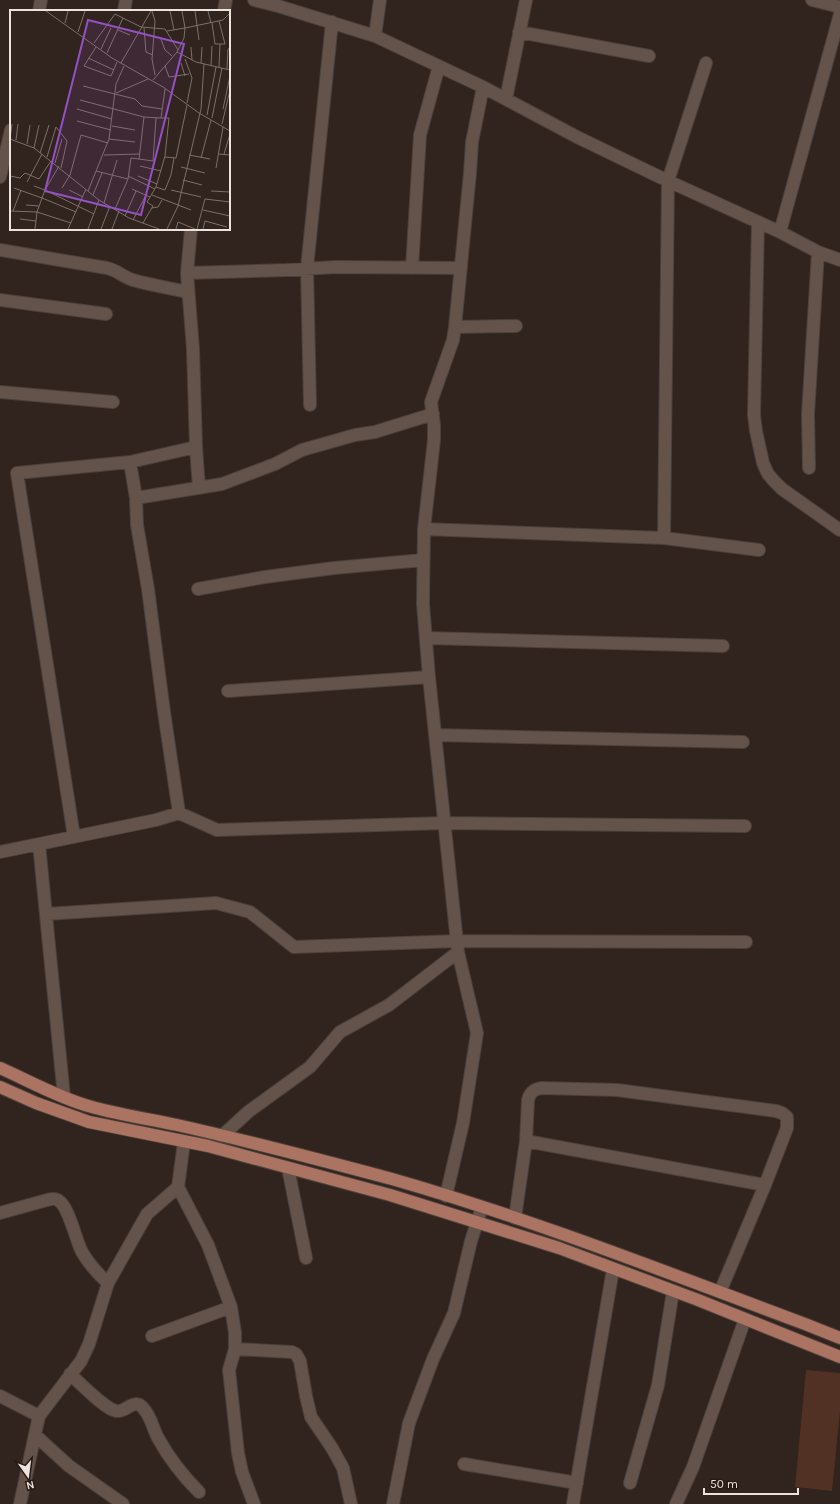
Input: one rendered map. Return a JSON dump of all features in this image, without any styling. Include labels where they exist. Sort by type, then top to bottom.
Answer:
[{"type":"main road","points":[[0,1068],[64,1097],[110,1112],[177,1125],[222,1136],[385,1178],[482,1207],[564,1234],[840,1338]]},
{"type":"main road","points":[[0,1087],[88,1122],[208,1146],[390,1195],[559,1248],[840,1357]]},
{"type":"street","points":[[39,10],[41,0]]},
{"type":"street","points":[[124,10],[126,0]]},
{"type":"street","points":[[224,10],[226,0]]},
{"type":"street","points":[[254,0],[279,3],[375,36],[483,87],[668,182],[780,232],[818,252],[840,260]]},
{"type":"street","points":[[375,36],[380,0]]},
{"type":"street","points":[[506,99],[526,0]]},
{"type":"street","points":[[812,0],[840,7]]},
{"type":"street","points":[[780,232],[840,14]]},
{"type":"street","points":[[310,405],[307,268],[332,22]]},
{"type":"street","points":[[519,32],[649,56]]},
{"type":"street","points":[[664,538],[668,182],[706,63]]},
{"type":"street","points":[[412,268],[420,135],[439,66]]},
{"type":"street","points":[[446,1196],[463,1123],[477,1033],[458,947],[435,735],[423,604],[424,529],[434,440],[432,402],[453,340],[472,142],[483,87]]},
{"type":"street","points":[[10,134],[0,177],[10,178]]},
{"type":"street","points":[[758,223],[754,415],[763,463],[771,477],[782,489],[840,530]]},
{"type":"street","points":[[191,230],[187,272],[193,349],[196,447],[199,488]]},
{"type":"street","points":[[0,250],[116,270],[122,276],[134,280],[188,292]]},
{"type":"street","points":[[809,468],[808,414],[818,252]]},
{"type":"street","points":[[187,272],[287,270],[307,268],[461,268]]},
{"type":"street","points":[[0,300],[106,314]]},
{"type":"street","points":[[455,327],[516,326]]},
{"type":"street","points":[[0,392],[113,402]]},
{"type":"street","points":[[136,498],[222,484],[275,464],[302,450],[355,435],[375,432],[433,414]]},
{"type":"street","points":[[74,836],[17,473],[130,462],[196,447]]},
{"type":"street","points":[[130,462],[136,498],[137,525],[148,589],[179,813]]},
{"type":"street","points":[[424,529],[664,538],[759,550]]},
{"type":"street","points":[[198,589],[334,568],[423,560]]},
{"type":"street","points":[[426,638],[723,646]]},
{"type":"street","points":[[228,692],[429,677]]},
{"type":"street","points":[[435,735],[743,742]]},
{"type":"street","points":[[0,852],[156,820],[179,813],[217,830],[445,823],[745,826]]},
{"type":"street","points":[[39,844],[64,1097]]},
{"type":"street","points":[[46,914],[216,903],[250,912],[294,947],[458,947],[746,942]]},
{"type":"street","points":[[222,1136],[248,1112],[310,1066],[340,1032],[388,1005],[458,947]]},
{"type":"street","points":[[515,1218],[526,1141],[528,1100],[533,1090],[617,1090],[782,1113],[787,1117],[787,1128],[765,1186],[720,1292]]},
{"type":"street","points":[[526,1141],[765,1186]]},
{"type":"street","points":[[184,1142],[178,1187],[208,1245],[231,1307],[235,1333],[235,1349],[229,1370],[238,1453],[242,1472],[254,1504]]},
{"type":"street","points":[[288,1168],[306,1258]]},
{"type":"street","points":[[20,1504],[39,1416],[81,1361],[89,1344],[108,1282],[147,1214],[178,1187]]},
{"type":"street","points":[[0,1213],[47,1200],[59,1200],[70,1220],[82,1252],[96,1272],[108,1282]]},
{"type":"street","points":[[393,1504],[409,1423],[433,1359],[454,1313],[471,1241],[482,1207]]},
{"type":"street","points":[[573,1504],[613,1269]]},
{"type":"street","points":[[630,1482],[658,1385],[673,1291]]},
{"type":"street","points":[[152,1336],[231,1307]]},
{"type":"street","points":[[676,1504],[693,1467],[745,1319]]},
{"type":"street","points":[[235,1349],[292,1352],[296,1354],[300,1361],[311,1417],[332,1448],[343,1468],[352,1504]]},
{"type":"street","points":[[70,1374],[114,1410],[123,1410],[135,1404],[139,1404],[144,1408],[158,1438],[182,1475],[199,1492]]},
{"type":"street","points":[[0,1396],[39,1416]]},
{"type":"street","points":[[35,1435],[69,1466],[123,1504]]},
{"type":"street","points":[[464,1464],[577,1483]]},
{"type":"building","points":[[806,1370],[840,1373],[840,1411],[832,1491],[795,1487]]}]
